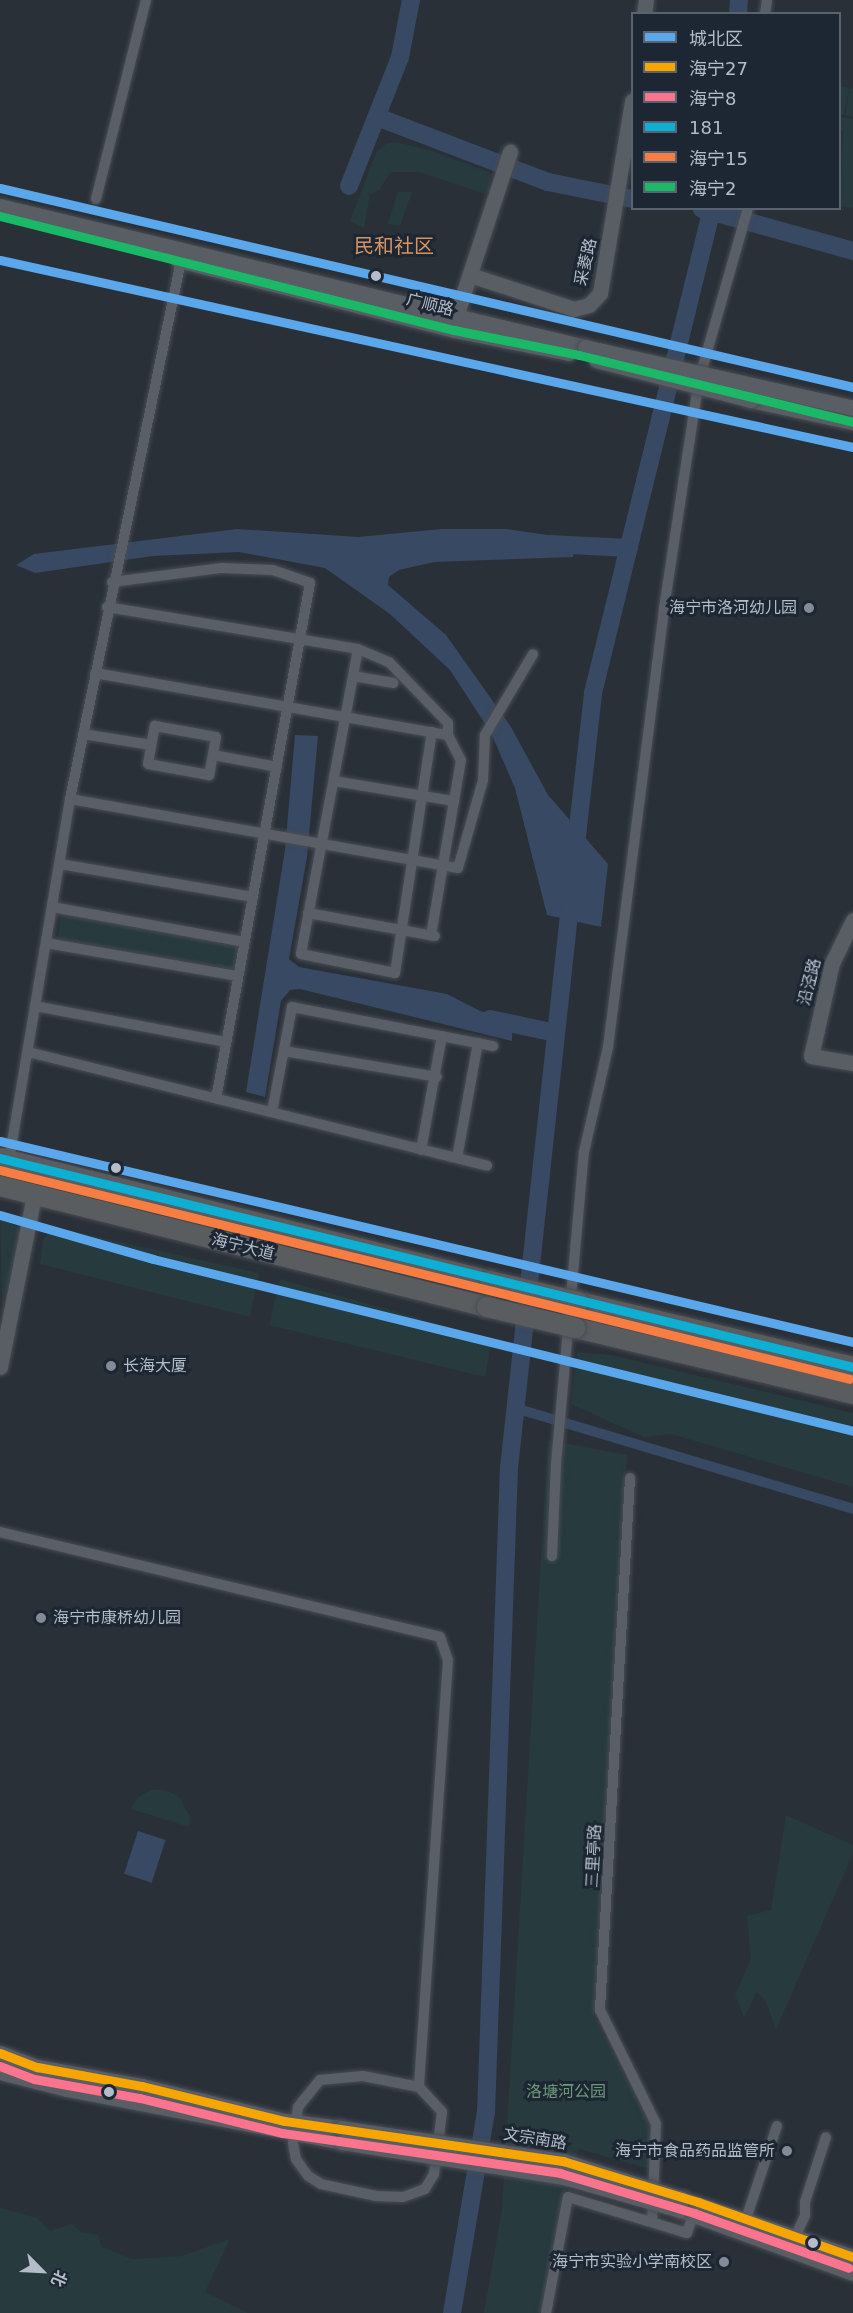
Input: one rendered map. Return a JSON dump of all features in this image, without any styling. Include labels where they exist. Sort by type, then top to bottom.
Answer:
[{"type":"highway","name":"海宁大道","points":[[5,1159],[490,1281],[853,1367]]},
{"type":"highway","name":"海宁大道","points":[[0,1186],[487,1307],[853,1394]]},
{"type":"main road","name":"采菱路","points":[[470,275],[574,309],[589,305],[600,293],[623,173],[631,115]]},
{"type":"main road","points":[[456,316],[510,152]]},
{"type":"main road","name":"广顺路","points":[[0,206],[454,330],[582,351]]},
{"type":"main road","name":"广顺路","points":[[0,216],[456,316],[752,400],[853,422]]},
{"type":"main road","points":[[582,351],[853,408]]},
{"type":"main road","name":"沿泾路","points":[[853,920],[832,963],[811,1056],[853,1063]]},
{"type":"main road","points":[[0,1367],[34,1195]]},
{"type":"main road","points":[[0,2054],[37,2067],[142,2086],[294,2128]]},
{"type":"main road","points":[[0,2072],[294,2128]]},
{"type":"main road","name":"文宗南路","points":[[294,2128],[563,2161],[688,2206],[746,2219],[853,2258]]},
{"type":"main road","points":[[688,2206],[853,2273]]},
{"type":"street","points":[[96,199],[146,0]]},
{"type":"street","points":[[552,1556],[558,1443],[584,1152],[608,1047],[666,597],[699,380],[737,254],[748,210]]},
{"type":"street","points":[[5,1159],[28,1052],[70,799],[107,607],[182,255]]},
{"type":"street","points":[[113,578],[222,568],[273,570],[310,583],[277,767],[269,835],[253,897],[216,1099]]},
{"type":"street","points":[[107,607],[358,649],[389,662],[448,723],[448,735],[461,760],[433,935],[308,913]]},
{"type":"street","points":[[358,649],[301,954],[395,973],[432,732]]},
{"type":"street","points":[[70,799],[458,868],[483,780],[485,735],[533,654]]},
{"type":"street","points":[[95,673],[448,735]]},
{"type":"street","points":[[353,676],[393,683]]},
{"type":"street","points":[[155,726],[216,737],[209,775],[148,764],[151,745],[155,726]]},
{"type":"street","points":[[83,734],[151,745]]},
{"type":"street","points":[[213,755],[277,767]]},
{"type":"street","points":[[334,781],[454,801]]},
{"type":"street","points":[[60,864],[253,897]]},
{"type":"street","points":[[52,907],[244,942]]},
{"type":"street","points":[[46,943],[238,976]]},
{"type":"street","points":[[35,1006],[226,1042]]},
{"type":"street","points":[[272,1112],[292,1007],[493,1046]]},
{"type":"street","points":[[421,1150],[442,1036]]},
{"type":"street","points":[[457,1158],[478,1043]]},
{"type":"street","points":[[284,1051],[434,1077]]},
{"type":"street","points":[[28,1052],[487,1166]]},
{"type":"street","name":"三里亭路","points":[[630,1479],[600,2010],[656,2124],[652,2222]]},
{"type":"street","points":[[0,1532],[441,1637],[448,1660],[419,2087]]},
{"type":"street","points":[[363,2076],[419,2087],[442,2112],[434,2174],[425,2189],[403,2197],[376,2196],[321,2184],[308,2175],[296,2159],[294,2128],[305,2095],[320,2080],[363,2076]]},
{"type":"street","points":[[746,2219],[777,2126]]},
{"type":"street","points":[[795,2237],[805,2216],[805,2202],[826,2137]]},
{"type":"street","points":[[546,2313],[568,2197],[687,2232],[688,2206]]},
{"type":"green space","points":[[841,86],[849,88],[844,115],[841,114]]},
{"type":"green space","points":[[850,88],[853,89],[853,117],[845,115]]},
{"type":"green space","points":[[841,117],[853,119],[853,208],[841,206],[843,131],[841,130]]},
{"type":"green space","points":[[396,142],[429,150],[491,173],[489,191],[485,194],[420,172],[391,172],[379,190],[370,194],[364,228],[350,221],[376,153],[387,143]]},
{"type":"green space","points":[[398,192],[412,192],[400,226],[388,224]]},
{"type":"green space","points":[[62,912],[240,943],[236,970],[57,939]]},
{"type":"green space","points":[[0,1216],[13,1219],[20,1232],[2,1305]]},
{"type":"green space","points":[[54,1227],[259,1273],[250,1317],[40,1264],[43,1239]]},
{"type":"green space","points":[[280,1279],[492,1339],[485,1377],[269,1325]]},
{"type":"green space","points":[[577,1352],[612,1355],[853,1413],[853,1487],[671,1434],[644,1437],[571,1404]]},
{"type":"green space","name":"洛塘河公园","points":[[548,1440],[627,1455],[594,2017],[650,2125],[650,2169],[579,2149],[563,2198],[544,2313],[484,2313],[502,2209]]},
{"type":"green space","points":[[151,1790],[165,1790],[179,1797],[191,1818],[189,1827],[131,1809],[137,1798]]},
{"type":"green space","points":[[786,1815],[853,1845],[853,1853],[776,2030],[766,2002],[757,1992],[744,2017],[735,1995],[751,1959],[747,1916],[771,1910]]},
{"type":"green space","points":[[0,2208],[37,2218],[50,2231],[72,2224],[81,2232],[98,2235],[102,2247],[132,2259],[182,2256],[230,2239],[205,2292],[248,2313],[0,2313]]},
{"type":"water","points":[[237,529],[358,537],[442,529],[506,529],[575,539],[573,557],[434,562],[399,570],[389,577],[388,585],[446,635],[511,727],[548,795],[608,864],[601,927],[547,915],[515,788],[491,733],[450,670],[390,614],[325,568],[239,552],[153,556],[35,573],[16,565],[34,554]]},
{"type":"water","points":[[295,735],[318,736],[307,857],[289,959],[299,967],[447,994],[480,1011],[512,1019],[512,1041],[300,989],[290,990],[281,1001],[265,1097],[246,1092],[285,850]]},
{"type":"water","points":[[138,1831],[166,1840],[152,1883],[124,1874]]},
{"type":"waterway","points":[[349,186],[400,57],[411,0]]},
{"type":"waterway","points":[[738,12],[739,0]]},
{"type":"waterway","points":[[377,117],[548,182],[631,199]]},
{"type":"waterway","points":[[706,210],[853,251]]},
{"type":"waterway","points":[[575,854],[593,693],[712,210]]},
{"type":"waterway","points":[[550,544],[629,548]]},
{"type":"waterway","points":[[452,2313],[486,2113],[509,1468],[571,896]]},
{"type":"waterway","points":[[490,1019],[556,1033]]},
{"type":"waterway","points":[[515,1408],[853,1509]]},
{"type":"transit line","name":"城北区","points":[[0,188],[853,387]]},
{"type":"transit line","name":"海宁2","points":[[0,216],[454,330],[579,355],[853,422]]},
{"type":"transit line","name":"城北区","points":[[0,260],[853,447]]},
{"type":"transit line","name":"城北区","points":[[0,1141],[853,1342]]},
{"type":"transit line","name":"181","points":[[0,1158],[853,1367]]},
{"type":"transit line","name":"海宁15","points":[[0,1170],[850,1379]]},
{"type":"transit line","name":"城北区","points":[[0,1215],[153,1259],[853,1431]]},
{"type":"transit line","name":"海宁27","points":[[0,2053],[37,2067],[142,2086],[285,2121],[563,2161],[698,2202],[853,2257]]},
{"type":"transit line","name":"海宁8","points":[[0,2066],[34,2079],[140,2098],[283,2133],[560,2173],[694,2213],[849,2268]]},
{"type":"place","name":"海宁市洛河幼儿园","points":[[809,608]]},
{"type":"place","name":"长海大厦","points":[[111,1366]]},
{"type":"place","name":"海宁市康桥幼儿园","points":[[41,1618]]},
{"type":"place","name":"海宁市食品药品监管所","points":[[787,2151]]},
{"type":"place","name":"海宁市实验小学南校区","points":[[724,2262]]},
{"type":"district","name":"民和社区","points":[[394,246]]}]
